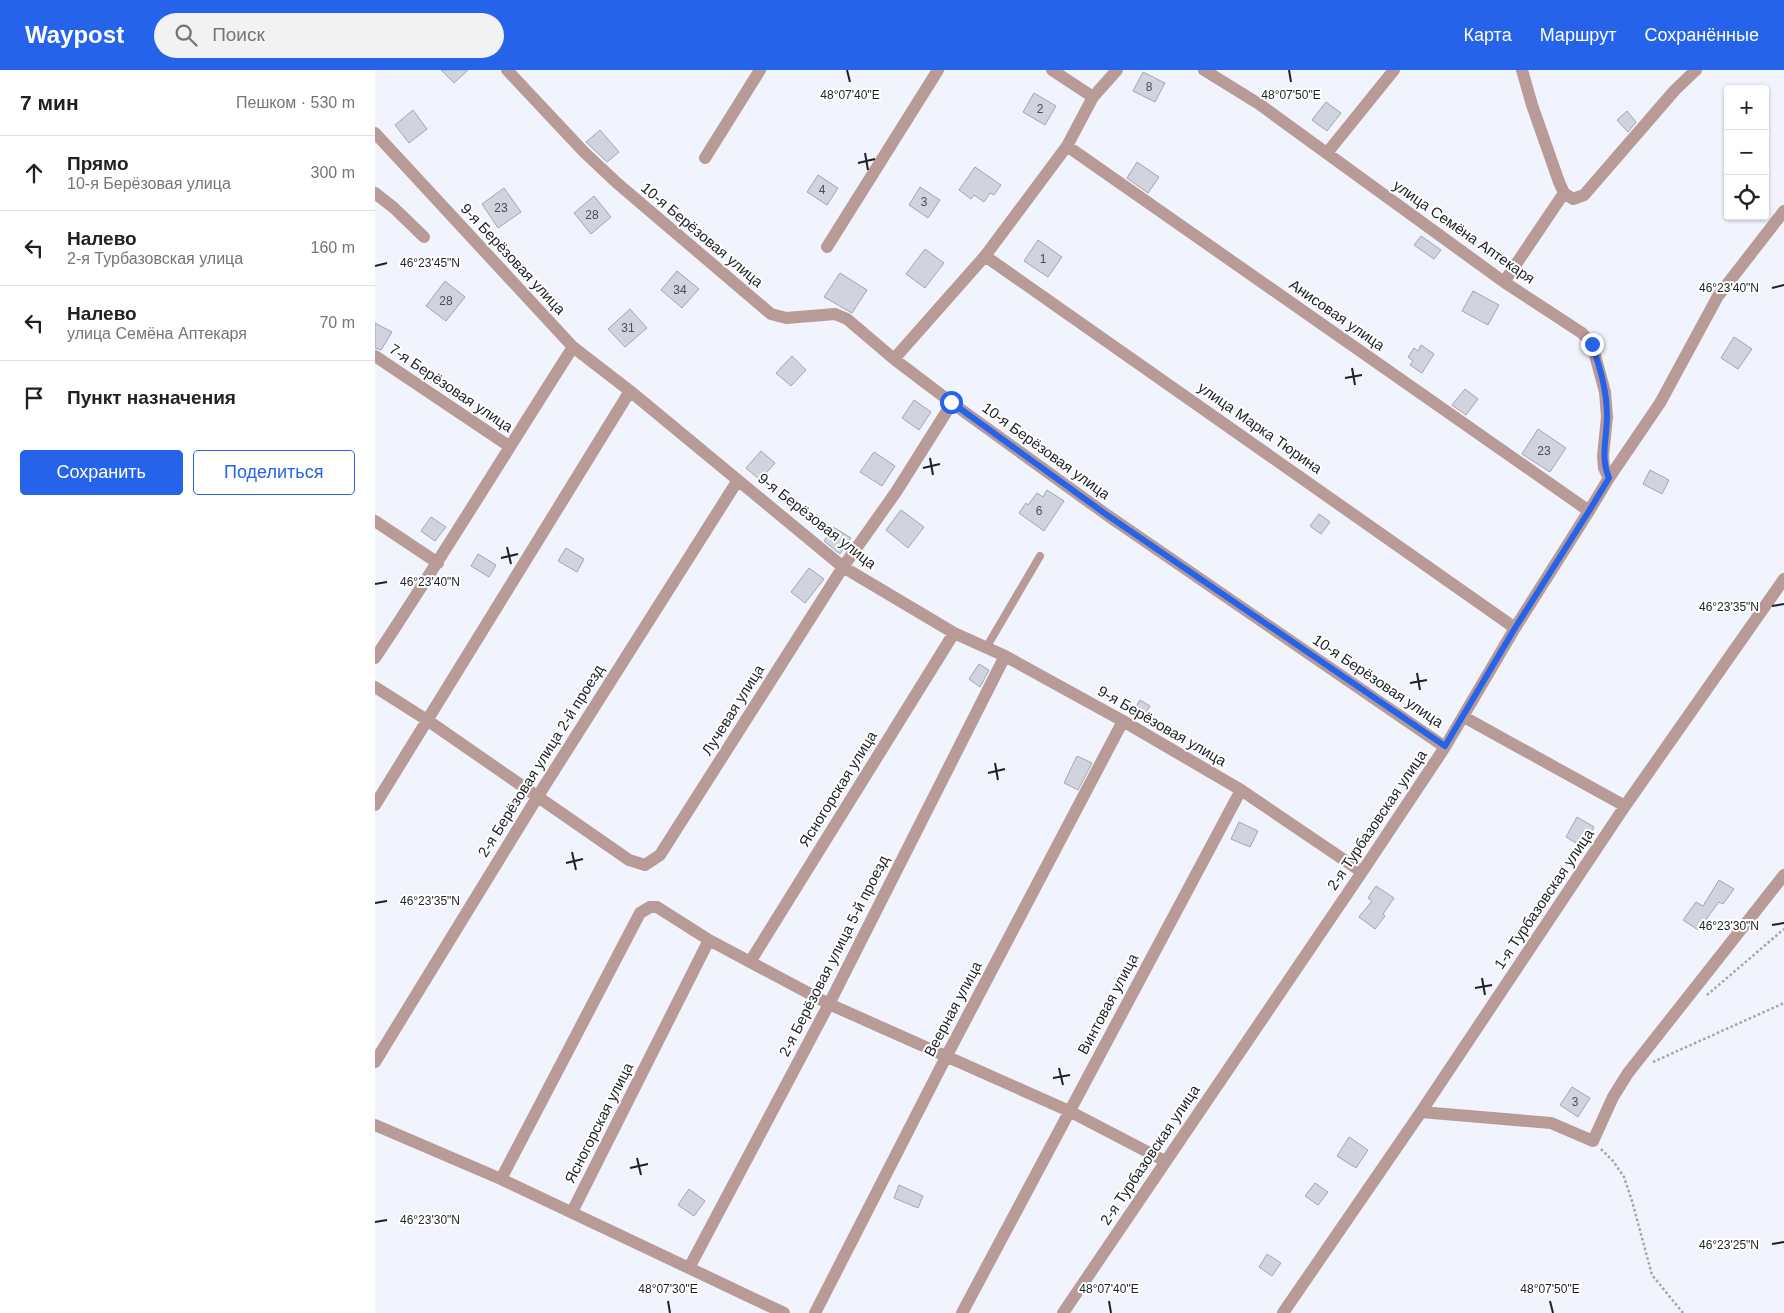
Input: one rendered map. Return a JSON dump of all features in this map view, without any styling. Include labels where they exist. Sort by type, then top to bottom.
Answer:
[{"type":"street","name":"10-я Берёзовая улица","points":[[507,70],[584,152],[617,183],[771,314],[787,318],[835,314],[847,319],[894,359],[951,402],[1107,515],[1445,746]]},
{"type":"street","points":[[705,158],[760,70]]},
{"type":"street","points":[[827,247],[938,70]]},
{"type":"street","points":[[1052,70],[1093,97]]},
{"type":"street","points":[[894,359],[985,256],[1067,146],[1093,97],[1117,70]]},
{"type":"street","name":"улица Семёна Аптекаря","points":[[1204,70],[1259,104],[1504,282],[1565,320],[1582,333],[1592,344],[1605,392],[1607,417],[1603,456],[1604,468],[1609,478]]},
{"type":"street","points":[[1327,153],[1394,70]]},
{"type":"street","points":[[1522,70],[1532,105],[1564,193],[1573,199],[1584,195],[1675,90],[1696,70]]},
{"type":"street","name":"9-я Берёзовая улица","points":[[375,133],[573,346],[843,567],[954,633],[1005,656],[1123,721],[1241,790],[1362,872]]},
{"type":"street","name":"Анисовая улица","points":[[1067,146],[1589,511]]},
{"type":"street","points":[[375,193],[394,208],[424,237]]},
{"type":"street","points":[[1504,282],[1564,193]]},
{"type":"street","name":"2-я Турбазовская улица","points":[[1063,1313],[1362,872],[1445,746],[1515,628],[1609,478],[1660,403],[1718,296],[1784,211]]},
{"type":"street","name":"улица Марка Тюрина","points":[[985,256],[1515,628]]},
{"type":"street","points":[[375,658],[438,563],[509,446],[573,346]]},
{"type":"street","name":"7-я Берёзовая улица","points":[[375,356],[509,446]]},
{"type":"street","points":[[375,805],[630,391]]},
{"type":"street","name":"Лучевая улица","points":[[538,796],[629,860],[645,865],[660,855],[843,567],[896,492],[951,402]]},
{"type":"street","name":"2-я Берёзовая улица 2-й проезд","points":[[375,1062],[538,796],[738,480]]},
{"type":"street","points":[[375,521],[438,563]]},
{"type":"street","name":"1-я Турбазовская улица","points":[[1283,1313],[1421,1112],[1625,806],[1784,579]]},
{"type":"street","name":"Ясногорская улица","points":[[750,962],[954,633]]},
{"type":"street","name":"2-я Берёзовая улица 5-й проезд","points":[[689,1268],[829,1004],[1005,656]]},
{"type":"street","points":[[375,687],[538,796]]},
{"type":"street","points":[[1464,716],[1625,806]]},
{"type":"street","name":"Веерная улица","points":[[815,1313],[946,1057],[1123,721]]},
{"type":"street","name":"Винтовая улица","points":[[962,1313],[1241,790]]},
{"type":"street","points":[[1421,1112],[1551,1123],[1593,1141],[1613,1097],[1629,1073],[1784,875]]},
{"type":"street","points":[[501,1180],[640,913],[650,907],[657,907],[709,940],[829,1004],[1069,1111],[1165,1162]]},
{"type":"street","name":"Ясногорская улица","points":[[572,1212],[709,940]]},
{"type":"street","points":[[375,1126],[572,1212],[784,1313]]},
{"type":"lane","points":[[986,648],[1040,556]]},
{"type":"path","points":[[1705,998],[1784,930]]},
{"type":"path","points":[[1654,1057],[1648,1064],[1784,1004]]},
{"type":"path","points":[[1593,1141],[1613,1161],[1624,1177],[1652,1275],[1683,1313]]},
{"type":"building","points":[[441,70],[468,70],[454,83]]},
{"type":"building","points":[[1143,72],[1165,83],[1155,102],[1133,91]]},
{"type":"building","points":[[1034,93],[1056,106],[1045,125],[1023,112]]},
{"type":"building","points":[[1326,102],[1341,113],[1327,131],[1312,120]]},
{"type":"building","points":[[413,110],[427,129],[409,143],[395,125]]},
{"type":"building","points":[[1627,111],[1636,122],[1628,132],[1617,120]]},
{"type":"building","points":[[600,130],[619,152],[607,162],[586,142]]},
{"type":"building","points":[[1137,162],[1159,177],[1148,193],[1127,178]]},
{"type":"building","points":[[975,167],[1001,185],[994,195],[990,193],[984,202],[974,195],[971,199],[959,190]]},
{"type":"building","points":[[818,175],[838,188],[827,205],[807,192]]},
{"type":"building","points":[[920,187],[940,200],[928,218],[909,205]]},
{"type":"building","points":[[504,188],[521,212],[498,228],[482,204]]},
{"type":"building","points":[[594,196],[611,217],[591,234],[574,213]]},
{"type":"building","points":[[1421,236],[1441,250],[1434,259],[1414,245]]},
{"type":"building","points":[[1038,240],[1062,257],[1048,277],[1024,261]]},
{"type":"building","points":[[925,249],[944,263],[925,288],[906,274]]},
{"type":"building","points":[[677,271],[699,289],[682,308],[661,290]]},
{"type":"building","points":[[840,273],[867,290],[852,313],[824,297]]},
{"type":"building","points":[[445,281],[465,297],[446,321],[426,306]]},
{"type":"building","points":[[1473,291],[1499,305],[1488,325],[1462,311]]},
{"type":"building","points":[[630,309],[647,328],[625,347],[608,329]]},
{"type":"building","points":[[375,323],[392,332],[381,350],[375,348]]},
{"type":"building","points":[[1734,337],[1752,349],[1738,369],[1721,358]]},
{"type":"building","points":[[1421,345],[1434,354],[1422,373],[1410,365],[1413,361],[1408,357],[1414,348],[1418,351]]},
{"type":"building","points":[[792,356],[806,370],[791,386],[776,373]]},
{"type":"building","points":[[1465,389],[1478,399],[1466,415],[1452,405]]},
{"type":"building","points":[[914,400],[931,412],[919,430],[902,418]]},
{"type":"building","points":[[1538,429],[1566,448],[1550,472],[1522,454]]},
{"type":"building","points":[[761,451],[775,463],[760,480],[746,468]]},
{"type":"building","points":[[874,452],[895,466],[882,486],[860,472]]},
{"type":"building","points":[[1650,470],[1669,480],[1662,494],[1643,484]]},
{"type":"building","points":[[1047,490],[1064,501],[1044,531],[1019,513],[1037,493],[1043,497]]},
{"type":"building","points":[[901,510],[924,527],[908,548],[886,530]]},
{"type":"building","points":[[1319,514],[1330,522],[1321,534],[1310,526]]},
{"type":"building","points":[[431,517],[446,527],[435,541],[421,531]]},
{"type":"building","points":[[833,527],[851,538],[840,554],[824,541]]},
{"type":"building","points":[[566,548],[584,559],[577,572],[558,561]]},
{"type":"building","points":[[478,554],[496,565],[489,577],[471,566]]},
{"type":"building","points":[[809,568],[824,579],[805,603],[791,592]]},
{"type":"building","points":[[979,664],[989,670],[980,687],[969,679]]},
{"type":"building","points":[[1140,700],[1150,706],[1144,716],[1134,710]]},
{"type":"building","points":[[1077,756],[1092,763],[1078,790],[1064,783]]},
{"type":"building","points":[[1577,817],[1594,827],[1583,847],[1566,837]]},
{"type":"building","points":[[1239,822],[1258,831],[1250,847],[1231,839]]},
{"type":"building","points":[[1719,880],[1734,889],[1723,904],[1719,902],[1698,930],[1683,920],[1696,902],[1703,906]]},
{"type":"building","points":[[1376,886],[1394,898],[1383,914],[1385,916],[1375,929],[1359,917],[1372,901],[1368,898]]},
{"type":"building","points":[[1572,1087],[1590,1098],[1578,1117],[1560,1105]]},
{"type":"building","points":[[1349,1137],[1368,1150],[1356,1168],[1337,1156]]},
{"type":"building","points":[[1315,1183],[1328,1192],[1318,1205],[1305,1196]]},
{"type":"building","points":[[899,1185],[923,1196],[918,1208],[894,1198]]},
{"type":"building","points":[[689,1189],[705,1201],[694,1216],[678,1205]]},
{"type":"building","points":[[1267,1254],[1281,1263],[1272,1276],[1259,1267]]},
{"type":"route","points":[[951,402],[1107,515],[1445,746],[1515,628],[1609,478],[1604,468],[1603,456],[1607,417],[1605,392],[1592,344]]}]
